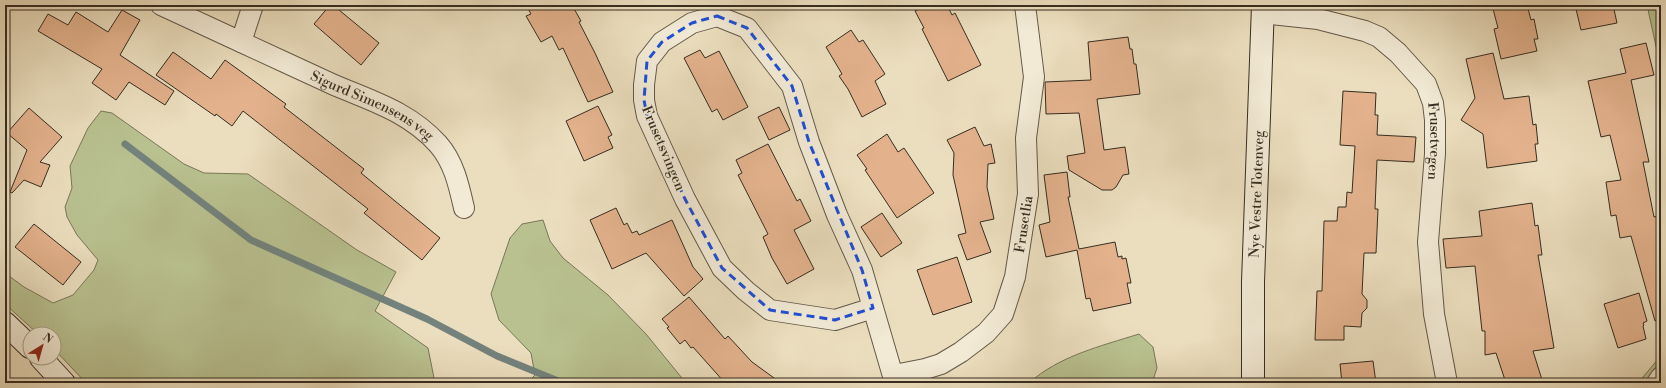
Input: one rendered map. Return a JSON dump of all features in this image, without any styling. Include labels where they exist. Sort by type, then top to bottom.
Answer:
[{"type":"main road","name":"Nye Vestre Totenveg","points":[[1253,383],[1253,282],[1263,9]]},
{"type":"main road","points":[[5,323],[22,339]]},
{"type":"main road","points":[[48,366],[64,383]]},
{"type":"street","name":"Sigurd Simensens veg","points":[[161,5],[335,85],[394,110],[418,126],[438,145],[452,167],[459,185],[464,208]]},
{"type":"street","points":[[240,42],[253,5]]},
{"type":"street","name":"Frusetlia","points":[[895,379],[941,364],[961,352],[986,333],[1003,314],[1015,277],[1028,194],[1026,138],[1034,77],[1025,5]]},
{"type":"street","name":"Frusetvegen","points":[[1263,9],[1318,18],[1379,37],[1398,52],[1426,84],[1433,103],[1435,120],[1435,154],[1428,242],[1434,314],[1447,383]]},
{"type":"street","name":"Frusetsvingen","points":[[873,308],[835,320],[770,310],[746,291],[722,268],[682,193],[647,116],[644,100],[644,85],[647,62],[662,42],[692,23],[717,16],[747,28],[792,86],[809,142],[837,215],[862,270],[895,379]]},
{"type":"street","points":[[1657,383],[1661,377]]},
{"type":"highlighted area","points":[[717,16],[747,28],[792,86],[809,142],[862,270],[873,308],[835,320],[770,310],[722,268],[685,199],[647,116],[644,100],[647,61],[662,42],[692,23]]},
{"type":"green space","points":[[1647,5],[1661,5],[1661,69]]},
{"type":"green space","points":[[101,111],[112,113],[184,164],[204,173],[248,174],[357,250],[396,272],[375,311],[428,348],[435,383],[86,383],[62,358],[62,326],[29,326],[5,304],[5,273],[24,287],[53,303],[73,295],[94,270],[98,260],[77,235],[67,217],[65,207],[72,188],[70,166],[88,128]]},
{"type":"green space","points":[[543,220],[550,241],[563,258],[608,295],[646,334],[686,383],[527,383],[535,375],[531,353],[499,320],[491,294],[510,238],[522,224]]},
{"type":"green space","points":[[1139,334],[1153,347],[1157,368],[1152,383],[1029,383],[1041,374],[1067,359],[1095,348]]},
{"type":"green space","points":[[1661,355],[1661,383],[1638,383],[1659,358]]},
{"type":"building","points":[[330,5],[333,5],[379,43],[361,65],[314,24]]},
{"type":"building","points":[[526,5],[572,5],[581,21],[579,22],[613,92],[588,102],[563,48],[559,50],[552,36],[541,42],[526,16],[531,14]]},
{"type":"building","points":[[928,5],[947,5],[952,15],[955,13],[981,65],[948,81],[922,29],[924,28],[915,11]]},
{"type":"building","points":[[1492,5],[1527,5],[1531,20],[1534,19],[1538,39],[1534,39],[1537,51],[1501,59],[1494,29],[1498,28]]},
{"type":"building","points":[[1575,5],[1613,5],[1617,23],[1581,30]]},
{"type":"building","points":[[122,10],[140,20],[120,55],[174,91],[165,105],[129,82],[116,100],[92,83],[102,69],[38,31],[48,14],[68,25],[76,12],[108,32]]},
{"type":"building","points":[[851,30],[859,42],[863,40],[885,74],[875,81],[886,104],[862,117],[848,89],[839,76],[842,74],[826,47]]},
{"type":"building","points":[[1128,37],[1130,49],[1132,49],[1134,64],[1136,64],[1140,94],[1097,99],[1104,150],[1125,147],[1129,174],[1123,175],[1116,187],[1112,190],[1102,190],[1069,170],[1067,156],[1085,153],[1079,113],[1046,114],[1045,82],[1091,80],[1088,42]]},
{"type":"building","points":[[1646,43],[1654,75],[1631,80],[1649,162],[1643,162],[1654,217],[1661,215],[1661,320],[1655,321],[1631,236],[1620,238],[1616,215],[1611,216],[1606,182],[1621,180],[1610,135],[1601,137],[1588,81],[1626,73],[1620,49]]},
{"type":"building","points":[[700,50],[705,58],[719,51],[748,107],[723,120],[717,109],[712,112],[684,58]]},
{"type":"building","points":[[173,52],[211,79],[225,60],[286,104],[284,107],[364,169],[361,173],[440,238],[422,260],[364,213],[368,209],[243,111],[232,126],[156,75]]},
{"type":"building","points":[[1493,53],[1504,99],[1529,96],[1533,125],[1536,124],[1538,144],[1535,144],[1537,161],[1487,168],[1483,134],[1461,120],[1475,98],[1466,59]]},
{"type":"building","points":[[1343,91],[1376,93],[1375,115],[1378,115],[1377,135],[1416,137],[1414,162],[1377,160],[1375,209],[1378,209],[1376,253],[1364,253],[1362,294],[1367,300],[1367,308],[1362,313],[1361,327],[1344,326],[1344,340],[1315,340],[1317,291],[1322,291],[1324,221],[1337,221],[1338,207],[1346,207],[1347,192],[1352,193],[1355,146],[1340,145]]},
{"type":"building","points":[[598,106],[612,135],[608,137],[613,148],[584,161],[566,121]]},
{"type":"building","points":[[779,107],[790,130],[769,140],[758,117]]},
{"type":"building","points":[[29,108],[62,137],[40,162],[50,165],[41,187],[24,180],[12,193],[10,192],[27,150],[7,133]]},
{"type":"building","points":[[975,127],[984,146],[991,144],[995,163],[988,164],[987,187],[994,219],[980,222],[991,252],[967,260],[958,235],[966,233],[953,175],[954,153],[947,140]]},
{"type":"building","points":[[887,134],[898,152],[904,148],[934,193],[897,218],[865,170],[867,169],[857,155]]},
{"type":"building","points":[[768,144],[797,201],[800,199],[811,221],[794,230],[814,269],[787,284],[772,258],[763,237],[768,234],[738,175],[742,173],[736,160]]},
{"type":"building","points":[[1067,172],[1070,197],[1068,197],[1079,249],[1115,242],[1118,257],[1122,256],[1122,259],[1126,258],[1131,283],[1127,283],[1131,303],[1093,311],[1090,298],[1086,299],[1077,250],[1046,257],[1039,225],[1050,222],[1044,175]]},
{"type":"building","points":[[1532,203],[1535,226],[1538,225],[1542,255],[1538,255],[1554,348],[1533,351],[1543,383],[1506,383],[1496,353],[1485,355],[1485,331],[1482,331],[1475,266],[1446,268],[1443,239],[1482,236],[1479,211]]},
{"type":"building","points":[[616,208],[624,225],[627,223],[632,233],[637,231],[639,235],[672,220],[693,267],[703,279],[684,296],[646,253],[612,269],[590,220]]},
{"type":"building","points":[[882,213],[902,243],[881,257],[861,227]]},
{"type":"building","points":[[34,224],[81,262],[63,285],[15,247]]},
{"type":"building","points":[[957,257],[972,302],[933,315],[917,270]]},
{"type":"building","points":[[1639,293],[1647,321],[1643,323],[1646,339],[1618,348],[1604,304]]},
{"type":"building","points":[[689,297],[725,339],[728,336],[752,362],[781,383],[725,383],[685,340],[680,344],[667,328],[669,327],[662,319]]},
{"type":"building","points":[[1373,361],[1376,383],[1342,383],[1340,364]]},
{"type":"waterway","points":[[125,144],[251,240],[427,319],[497,356],[563,383]]}]
